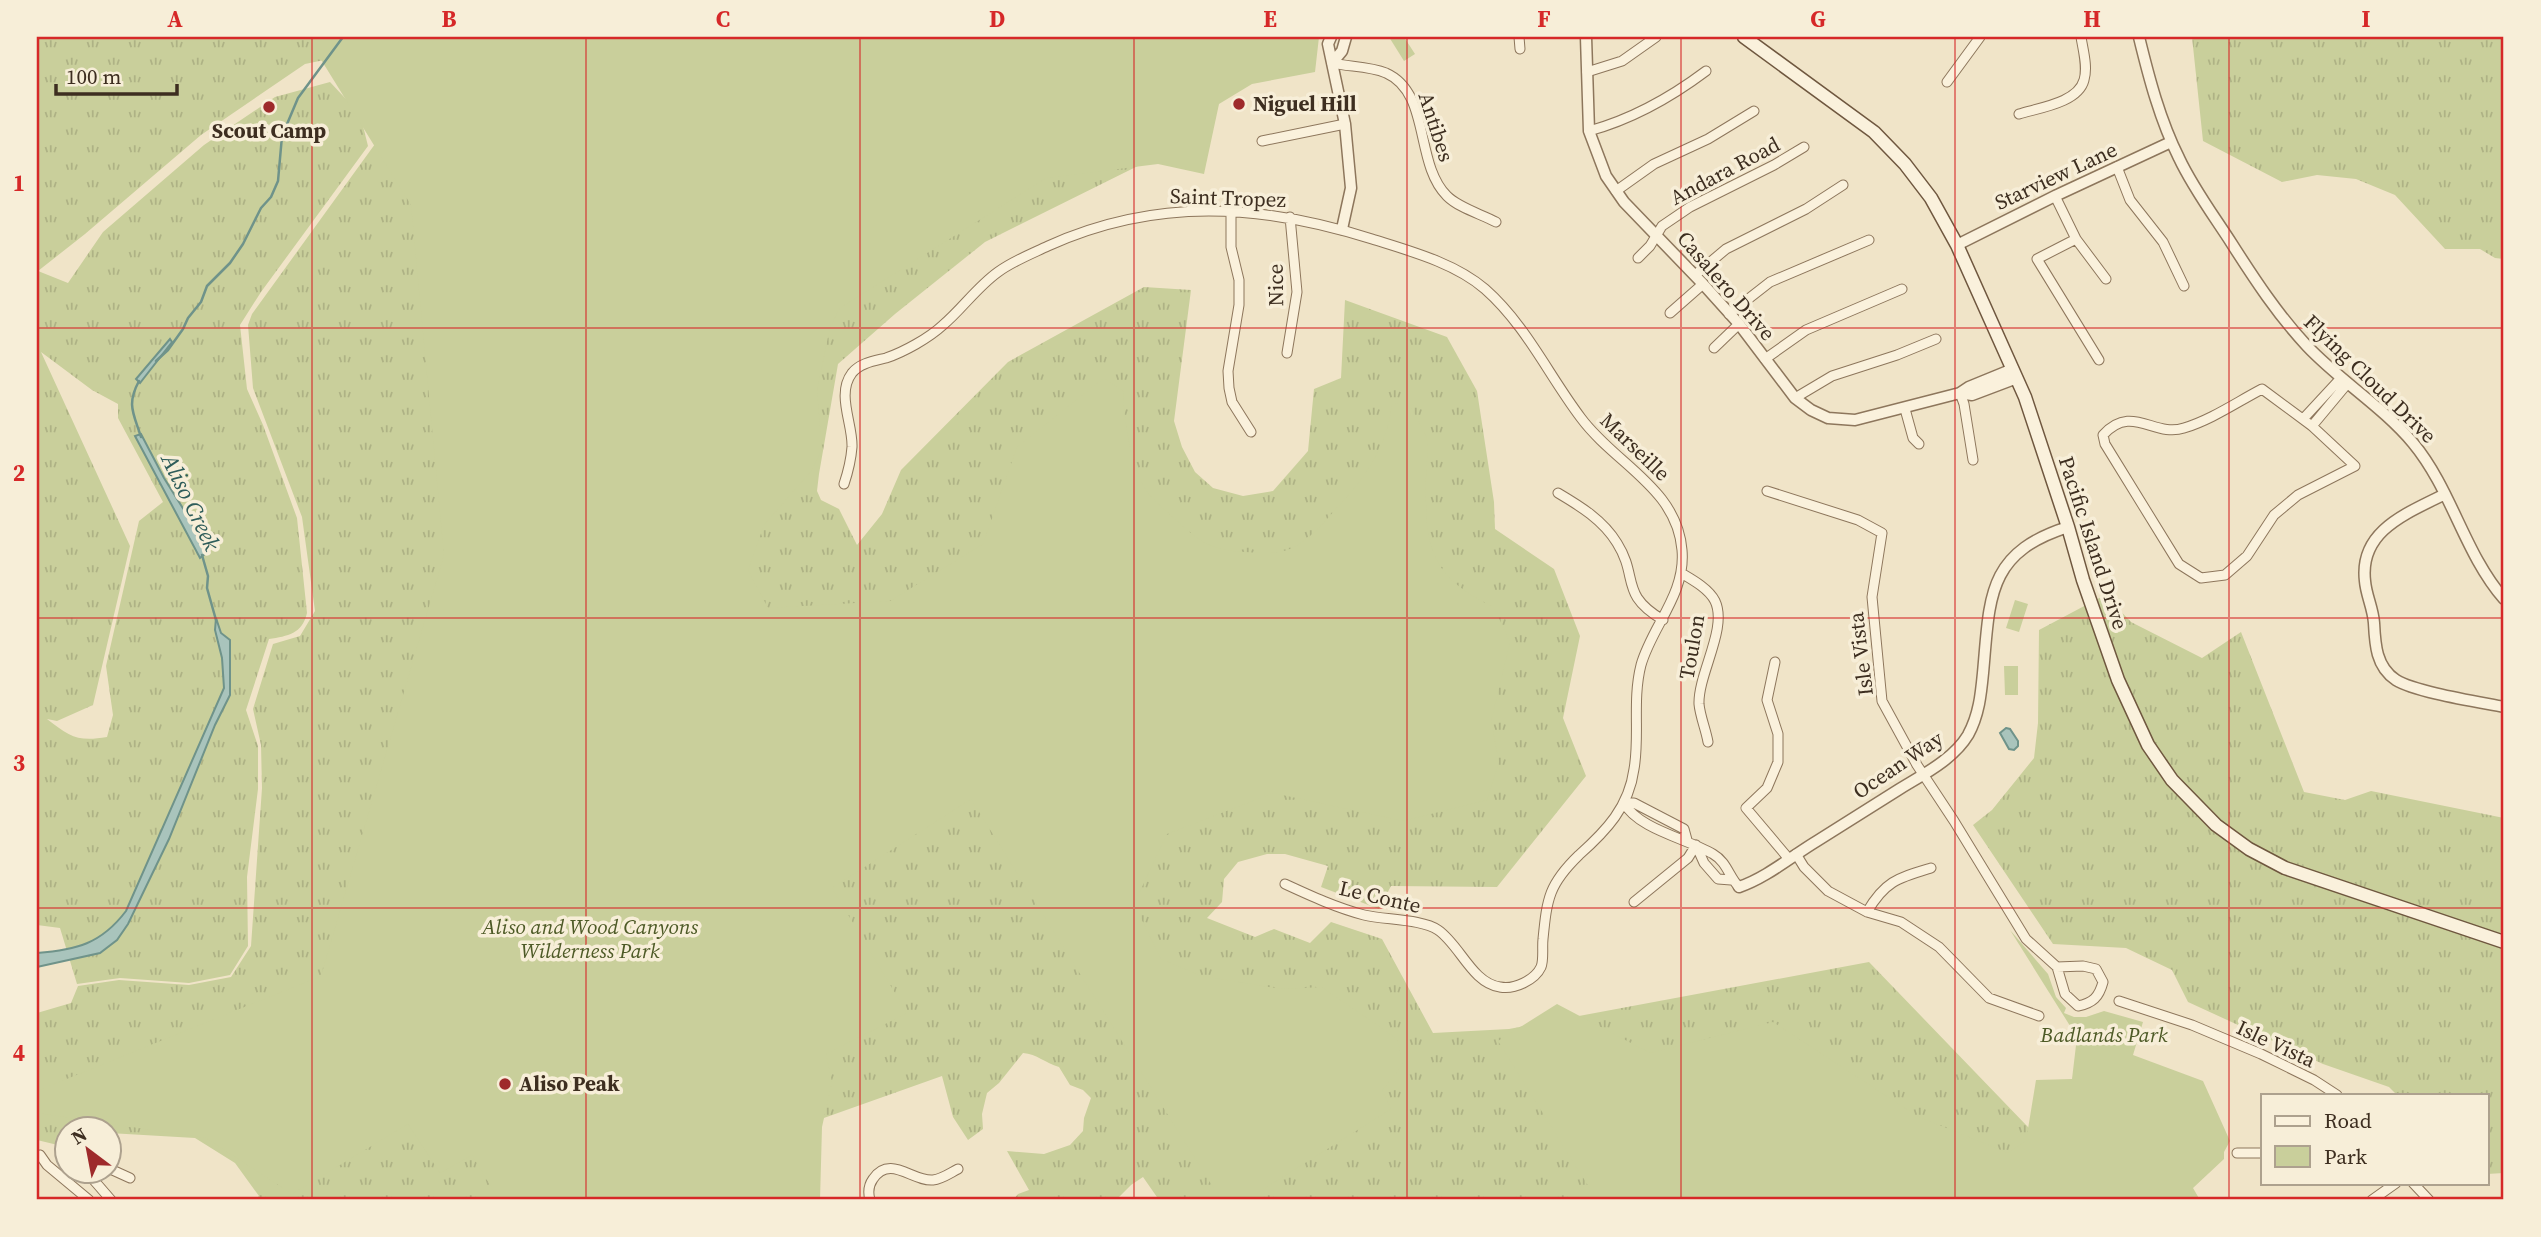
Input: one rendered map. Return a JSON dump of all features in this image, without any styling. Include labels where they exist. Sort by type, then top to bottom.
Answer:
[{"type":"main road","name":"Pacific Island Drive","points":[[1744,37],[1857,119],[1890,147],[1931,198],[1957,245],[2015,373],[2118,680],[2135,722],[2160,765],[2203,814],[2249,849],[2285,868],[2504,942]]},
{"type":"street","points":[[1331,37],[1328,44],[1345,124],[1351,188],[1342,229]]},
{"type":"street","points":[[1332,63],[1342,51],[1346,37]]},
{"type":"street","points":[[1519,37],[1520,49]]},
{"type":"street","name":"Casalero Drive","points":[[1586,37],[1589,131],[1600,164],[1616,191],[1739,324],[1796,398],[1811,410],[1834,420],[1855,420],[1960,393],[1972,395],[2015,373]]},
{"type":"street","points":[[1587,72],[1622,61],[1656,37]]},
{"type":"street","points":[[1947,82],[1980,37]]},
{"type":"street","points":[[2018,114],[2068,98],[2078,91],[2084,80],[2085,67],[2081,37]]},
{"type":"street","name":"Flying Cloud Drive","points":[[2139,37],[2157,105],[2180,160],[2259,287],[2288,326],[2412,442],[2430,465],[2477,560],[2504,599]]},
{"type":"street","name":"Antibes","points":[[1332,63],[1371,68],[1387,73],[1399,81],[1410,95],[1416,110],[1429,166],[1436,183],[1449,198],[1496,222]]},
{"type":"street","points":[[1589,131],[1640,113],[1678,92],[1706,71]]},
{"type":"street","points":[[1616,191],[1654,164],[1708,139],[1754,111]]},
{"type":"street","points":[[1262,142],[1345,124]]},
{"type":"street","name":"Starview Lane","points":[[1957,245],[2172,142]]},
{"type":"street","name":"Andara Road","points":[[1638,258],[1662,226],[1690,206],[1774,165],[1804,147]]},
{"type":"street","points":[[2117,167],[2130,200],[2163,242],[2185,286]]},
{"type":"street","points":[[1695,275],[1726,249],[1806,209],[1843,186]]},
{"type":"street","points":[[2055,196],[2076,239],[2106,279]]},
{"type":"street","name":"Saint Tropez","points":[[844,484],[852,448],[845,389],[853,372],[871,361],[888,357],[925,338],[942,326],[999,271],[1079,232],[1110,222],[1159,213],[1189,210],[1260,213],[1342,229]]},
{"type":"street","points":[[1231,213],[1231,247],[1239,280],[1239,304],[1228,371],[1229,388],[1233,402],[1251,432]]},
{"type":"street","name":"Nice","points":[[1287,353],[1297,292],[1290,217]]},
{"type":"street","name":"Marseille","points":[[1342,229],[1448,267],[1483,287],[1522,329],[1581,419],[1664,500],[1679,526],[1683,554],[1681,573],[1674,596],[1642,664],[1635,713],[1634,769],[1624,803]]},
{"type":"street","points":[[2076,239],[2037,259],[2099,360]]},
{"type":"street","points":[[1730,314],[1770,282],[1869,240]]},
{"type":"street","points":[[1671,313],[1703,284]]},
{"type":"street","points":[[1765,359],[1806,330],[1902,289]]},
{"type":"street","points":[[1714,348],[1739,324]]},
{"type":"street","points":[[1796,398],[1832,376],[1936,339]]},
{"type":"street","points":[[2303,419],[2344,381]]},
{"type":"street","points":[[2312,426],[2344,381]]},
{"type":"street","points":[[2262,389],[2303,419],[2355,466],[2298,495],[2274,515],[2247,556],[2225,575],[2202,578],[2179,565],[2105,444],[2103,435],[2110,428],[2131,421],[2167,430],[2184,429],[2262,389]]},
{"type":"street","points":[[1960,393],[1973,460]]},
{"type":"street","points":[[1905,409],[1913,438],[1919,444]]},
{"type":"street","name":"Isle Vista","points":[[1767,491],[1858,520],[1882,533],[1872,597],[1882,701],[1923,774],[2025,939],[2057,967],[2065,993],[2078,1006],[2091,1003],[2100,993],[2192,1024],[2261,1054],[2314,1080],[2335,1094]]},
{"type":"street","points":[[1558,493],[1584,509],[1608,531],[1626,559],[1636,598],[1643,607],[1663,620]]},
{"type":"street","points":[[2445,494],[2396,519],[2382,530],[2371,545],[2365,563],[2365,581],[2374,619],[2376,650],[2388,672],[2406,685],[2504,708]]},
{"type":"street","name":"Ocean Way","points":[[1735,884],[1793,856],[1923,774],[1956,750],[1975,720],[1981,699],[1989,605],[1996,583],[2020,550],[2034,540],[2068,527]]},
{"type":"street","name":"Toulon","points":[[1681,573],[1707,591],[1717,609],[1716,630],[1699,703],[1708,742]]},
{"type":"street","points":[[1775,662],[1767,700],[1778,734],[1778,762],[1767,788],[1746,808],[1828,891],[1867,912],[1901,922],[1939,947],[1989,998],[2039,1016]]},
{"type":"street","points":[[1624,803],[1629,812],[1675,838],[1687,840],[1716,855],[1729,869],[1735,884]]},
{"type":"street","name":"Le Conte","points":[[1285,884],[1324,902],[1367,916],[1434,927],[1458,948],[1471,967],[1484,979],[1499,988],[1516,986],[1530,980],[1541,967],[1548,895],[1563,871],[1609,828],[1624,803]]},
{"type":"street","points":[[1696,845],[1704,863],[1718,879],[1735,884]]},
{"type":"street","points":[[1634,902],[1688,858],[1696,845]]},
{"type":"street","points":[[1867,912],[1878,892],[1901,877],[1931,867]]},
{"type":"street","points":[[2057,967],[2083,965],[2096,970],[2103,982],[2100,993]]},
{"type":"street","points":[[2237,1153],[2261,1153]]},
{"type":"street","points":[[40,1156],[89,1200]]},
{"type":"street","points":[[870,1200],[870,1183],[876,1175],[885,1170],[898,1169],[931,1181],[958,1169]]},
{"type":"street","points":[[122,1174],[130,1178]]},
{"type":"street","points":[[97,1184],[111,1200]]},
{"type":"street","points":[[2372,1200],[2395,1184]]},
{"type":"street","points":[[2414,1184],[2429,1200]]},
{"type":"green space","points":[[37,37],[1272,37],[1160,155],[985,242],[838,364],[819,474],[817,491],[821,500],[839,509],[857,545],[882,514],[901,470],[1008,362],[1144,287],[1191,290],[1174,421],[1182,447],[1195,472],[1213,488],[1243,496],[1273,491],[1308,451],[1314,389],[1341,378],[1345,300],[1447,337],[1477,391],[1494,502],[1495,529],[1554,569],[1580,636],[1563,718],[1586,776],[1497,887],[1391,886],[1379,909],[1321,887],[1328,866],[1285,854],[1267,854],[1238,862],[1224,879],[1222,902],[1207,918],[1255,937],[1274,929],[1310,943],[1331,922],[1382,939],[1433,1033],[1509,1029],[1869,962],[2055,1155],[2050,1200],[1159,1200],[1143,1177],[1116,1200],[1013,1200],[1018,1194],[1029,1190],[1007,1151],[1044,1154],[1070,1145],[1083,1131],[1091,1098],[1083,1090],[1070,1085],[1059,1067],[1023,1053],[999,1083],[987,1093],[982,1114],[983,1129],[968,1140],[953,1117],[942,1076],[821,1119],[810,1200],[254,1200],[259,1196],[235,1163],[195,1138],[122,1134],[122,1114],[52,1114],[52,1144],[37,1140],[37,1013],[71,1003],[78,986],[119,980],[189,985],[231,977],[251,946],[262,788],[261,745],[253,709],[273,644],[300,636],[315,611],[302,517],[253,388],[248,325],[252,314],[396,115],[358,53],[305,64],[201,135],[38,271],[68,283],[103,232],[204,145],[275,97],[330,82],[360,114],[368,146],[261,292],[240,325],[247,389],[297,518],[307,613],[298,630],[269,639],[246,710],[258,746],[258,789],[247,877],[248,946],[230,975],[189,983],[120,978],[77,984],[60,928],[37,925]],"holes":[[[41,352],[92,390],[118,404],[118,418],[163,502],[139,521],[106,666],[113,715],[107,737],[89,739],[68,734],[47,719],[57,721],[93,705],[130,546]]]},
{"type":"green space","name":"Aliso and Wood Canyons Wilderness Park","points":[[307,37],[1319,37],[1315,72],[1252,84],[1219,104],[1204,174],[1158,164],[1046,178],[840,308],[830,327],[817,391],[822,449],[812,470],[764,525],[748,570],[768,608],[890,601],[983,544],[1017,447],[1104,378],[1123,391],[1127,430],[1137,471],[1148,493],[1158,504],[1192,534],[1214,547],[1245,552],[1281,552],[1299,544],[1313,533],[1361,480],[1382,443],[1392,403],[1410,405],[1427,439],[1427,522],[1435,556],[1455,583],[1494,607],[1510,643],[1491,721],[1499,762],[1487,800],[1403,821],[1273,793],[1167,834],[1134,904],[1161,959],[1202,976],[1282,989],[1322,987],[1397,1039],[1403,1065],[1382,1090],[1391,1109],[1246,1200],[1221,1200],[971,799],[832,888],[907,1013],[826,1054],[832,1082],[822,1127],[820,1200],[499,1200],[472,1155],[440,1173],[408,1124],[292,1194],[206,1138],[122,1126],[122,1114],[37,1113],[37,1091],[321,976],[444,555],[411,205]]},
{"type":"green space","points":[[1389,37],[1404,37],[1415,54],[1404,61]]},
{"type":"green space","points":[[2192,37],[2504,37],[2504,259],[2495,258],[2480,249],[2445,249],[2395,195],[2356,179],[2317,175],[2282,182],[2203,141]]},
{"type":"green space","points":[[2105,595],[2131,622],[2202,658],[2241,632],[2304,792],[2345,800],[2371,791],[2504,818],[2504,1173],[2488,1174],[2488,1094],[2396,1094],[2389,1087],[2323,1064],[2188,1002],[2172,970],[2126,948],[2053,944],[1973,825],[1992,810],[2034,758],[2038,723],[2039,630]]},
{"type":"green space","points":[[2015,600],[2028,604],[2019,632],[2006,628]]},
{"type":"green space","points":[[2004,666],[2018,666],[2018,695],[2005,695]]},
{"type":"green space","name":"Badlands Park","points":[[2010,930],[2048,974],[2056,997],[2066,1008],[2064,1013],[2074,1017],[2086,1017],[2104,1011],[2143,1022],[2133,1055],[2203,1081],[2230,1141],[2224,1152],[2224,1159],[2193,1188],[2200,1200],[1597,1200],[1498,1041],[1557,1004],[1650,1053],[1773,1022],[1917,1116],[2008,1153],[2026,1141],[2036,1080],[2072,1079],[2077,1037]]},
{"type":"water","points":[[170,339],[172,342],[140,383],[136,379]]},
{"type":"water","points":[[141,434],[206,553],[200,558],[135,436]]},
{"type":"water","points":[[216,618],[221,633],[230,640],[230,695],[215,725],[169,839],[128,924],[117,940],[100,953],[37,967],[37,953],[64,950],[87,943],[107,931],[126,911],[224,688],[222,658],[215,630]]},
{"type":"water","points":[[2006,728],[2010,729],[2018,741],[2014,750],[2009,749],[2000,733]]},
{"type":"waterway","name":"Aliso Creek","points":[[156,361],[183,329],[201,302],[207,286],[230,263],[261,208],[271,197],[278,181],[282,136],[298,98],[343,37]]},
{"type":"waterway","name":"Aliso Creek","points":[[139,381],[132,403],[141,437]]},
{"type":"waterway","name":"Aliso Creek","points":[[202,555],[216,620]]},
{"type":"place","name":"Niguel Hill","points":[[1239,104]]},
{"type":"place","name":"Scout Camp","points":[[269,107]]},
{"type":"place","name":"Aliso Peak","points":[[505,1084]]}]
